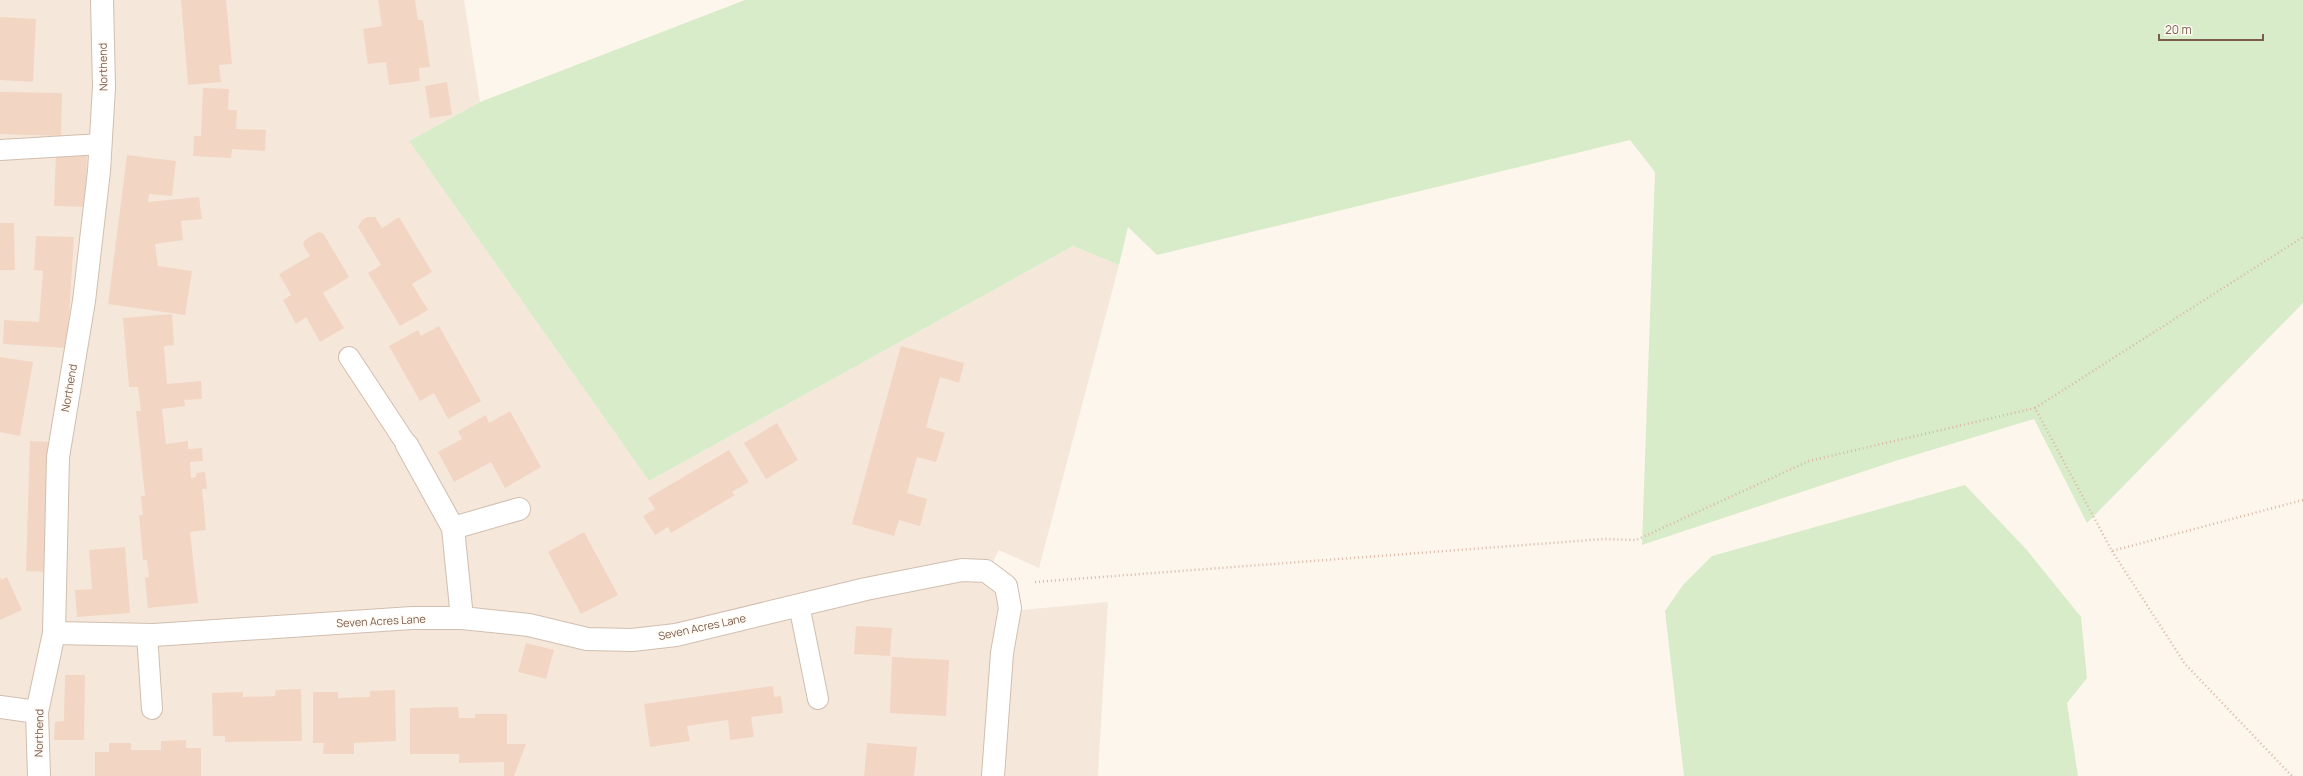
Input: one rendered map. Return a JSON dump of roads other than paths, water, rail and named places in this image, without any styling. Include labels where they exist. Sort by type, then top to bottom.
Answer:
[{"type":"street","name":"Northend","points":[[38,776],[37,712],[54,633],[58,457],[84,301],[101,144],[104,87],[102,0]]},
{"type":"street","points":[[407,445],[453,528],[462,618]]},
{"type":"street","points":[[453,528],[519,509]]},
{"type":"street","name":"Seven Acres Lane","points":[[54,633],[146,634],[412,618],[462,618],[528,625],[587,639],[632,640],[676,635],[799,605],[962,570],[986,571],[1006,586],[1010,608],[1002,653],[993,776]]},
{"type":"street","points":[[0,707],[37,712]]},
{"type":"lane","points":[[0,150],[101,144]]},
{"type":"lane","points":[[350,357],[407,445]]},
{"type":"lane","points":[[799,605],[818,699]]},
{"type":"lane","points":[[146,634],[152,709]]}]
